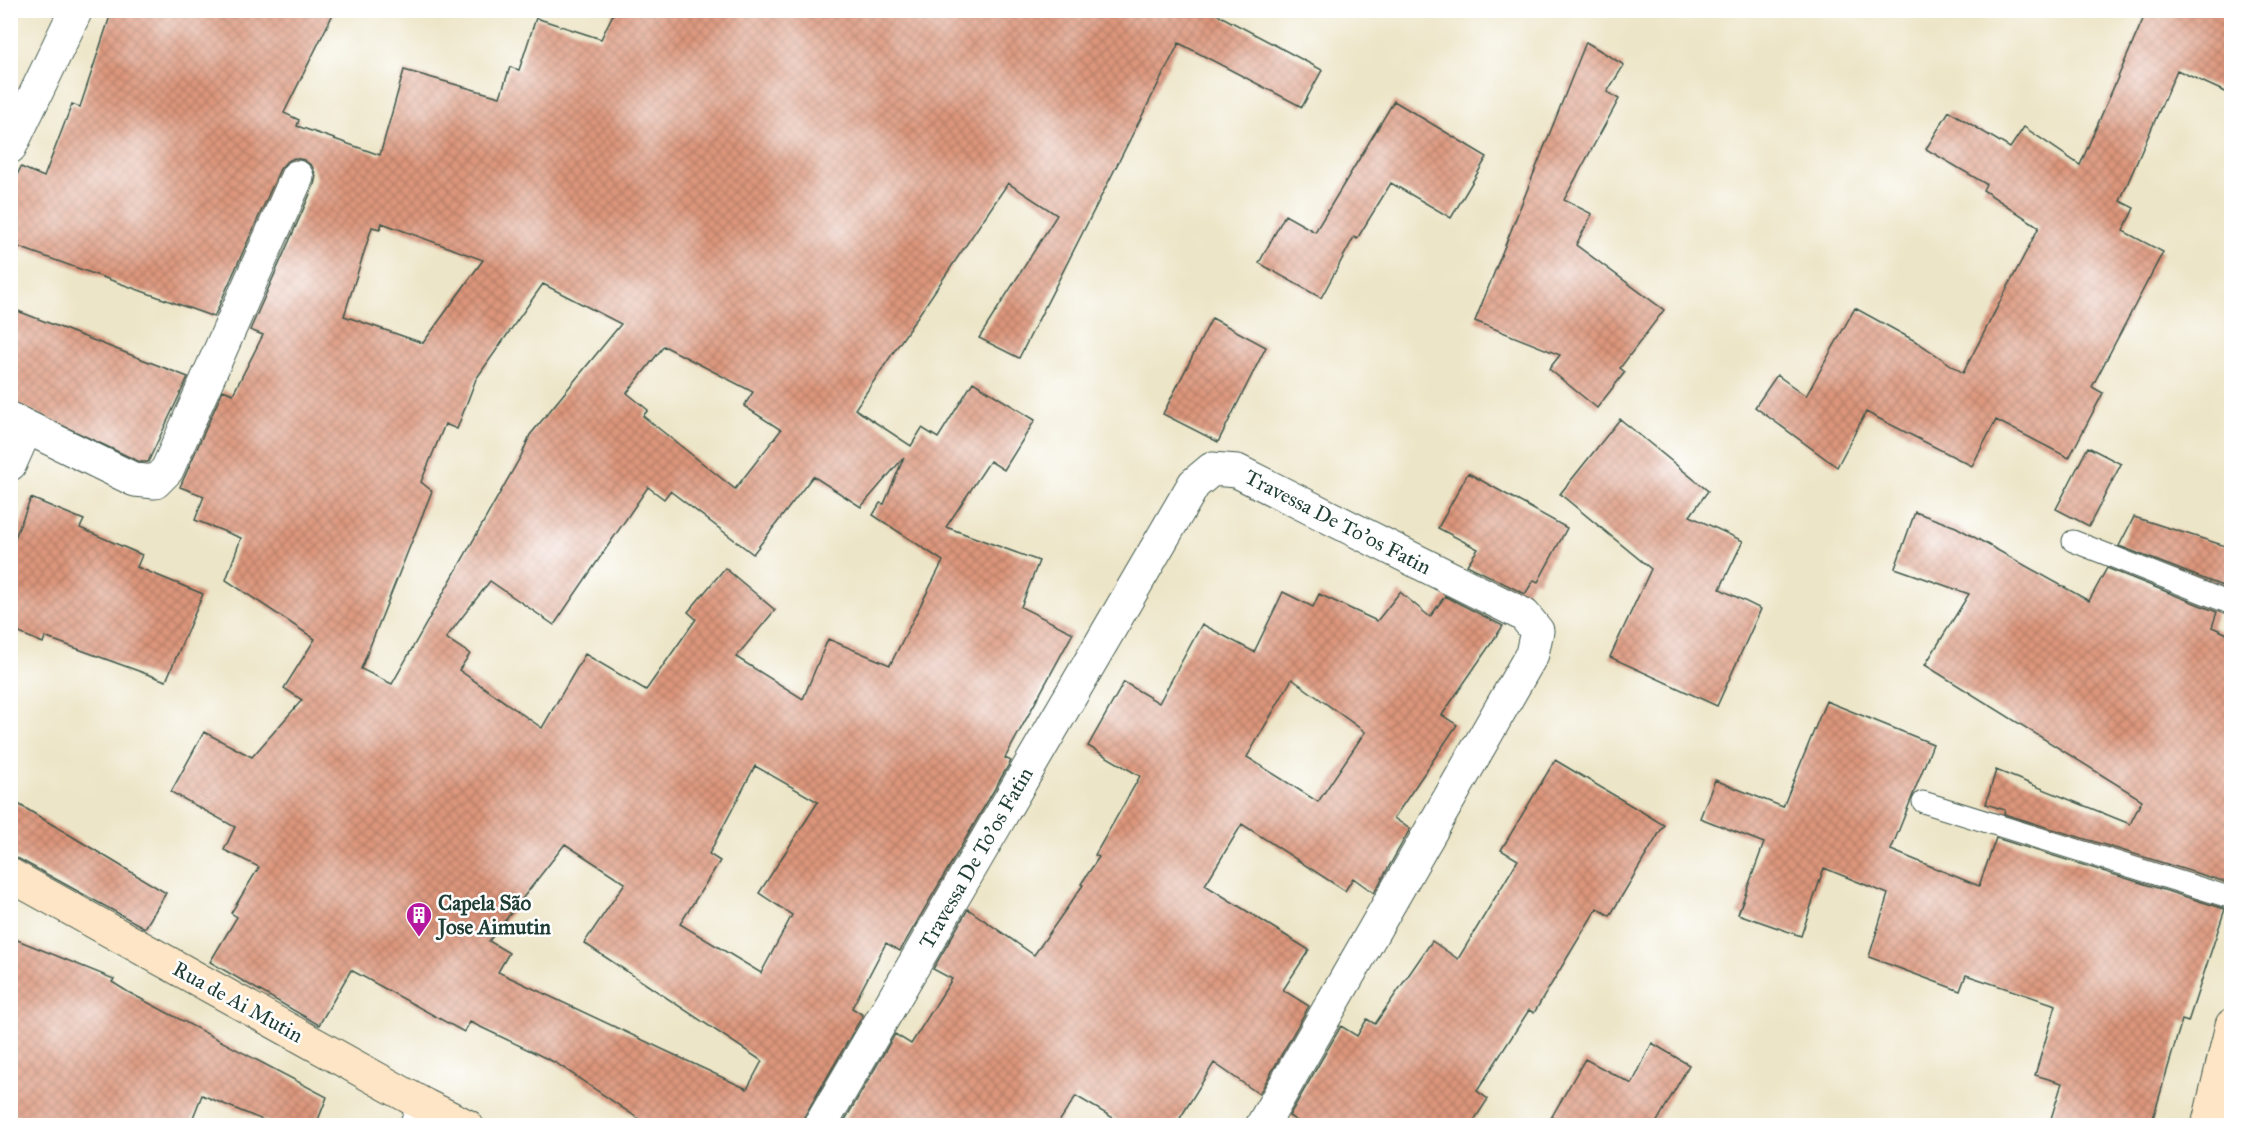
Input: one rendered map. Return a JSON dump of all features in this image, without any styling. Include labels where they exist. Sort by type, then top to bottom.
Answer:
[{"type":"street","points":[[10,147],[76,10]]},
{"type":"street","points":[[10,464],[18,423],[135,480],[156,482],[167,470],[297,177]]},
{"type":"street","name":"Travessa De To’os Fatin","points":[[820,1125],[1194,484],[1212,469],[1237,471],[1524,615],[1537,631],[1532,654],[1262,1125]]},
{"type":"street","name":"Rua de Ai Mutin","points":[[10,875],[420,1115],[468,1125]]},
{"type":"street","points":[[2208,1125],[2232,1025]]},
{"type":"lane","points":[[2073,541],[2232,604]]},
{"type":"lane","points":[[1923,802],[2232,898]]},
{"type":"building","points":[[112,10],[335,10],[284,113],[299,120],[297,126],[380,155],[404,70],[500,97],[510,67],[519,70],[536,18],[601,39],[615,10],[1209,10],[1322,70],[1302,107],[1179,43],[1019,358],[979,338],[1057,215],[1008,183],[855,409],[911,446],[922,428],[938,438],[973,382],[1035,420],[1004,470],[990,461],[946,527],[1039,561],[1021,607],[1073,633],[1005,758],[1011,761],[900,951],[886,943],[852,1008],[863,1015],[801,1125],[648,1125],[556,1063],[470,1022],[464,1032],[351,970],[319,1025],[210,962],[237,917],[231,913],[259,867],[224,850],[235,827],[171,792],[204,732],[252,757],[302,700],[284,688],[315,639],[226,580],[241,538],[195,520],[204,496],[180,487],[223,390],[233,394],[263,335],[250,330],[316,176],[312,166],[304,160],[294,158],[280,169],[214,317],[10,244],[10,189],[21,167],[44,177],[72,104],[80,107]],"holes":[[[382,223],[483,260],[423,343],[344,316],[372,227],[380,229]],[[543,284],[621,324],[530,435],[522,454],[392,684],[361,669],[432,491],[421,482],[445,424],[457,429],[476,379]],[[664,346],[753,392],[744,406],[781,430],[735,489],[643,416],[648,410],[627,393]],[[904,457],[884,504],[880,503],[873,515],[943,561],[890,665],[828,639],[803,699],[736,657],[775,610],[725,568],[688,612],[696,619],[646,690],[585,654],[542,728],[459,670],[470,654],[446,638],[490,581],[554,625],[648,487],[664,499],[670,491],[753,554],[813,476],[861,507]],[[755,766],[818,802],[759,893],[792,915],[761,973],[680,924],[720,861],[709,854]],[[565,844],[625,883],[584,943],[762,1061],[747,1089],[498,972],[509,953],[489,941]]]},
{"type":"building","points":[[2147,10],[2232,10],[2232,95],[2177,70],[2120,201],[2134,208],[2123,231],[2163,252],[2092,387],[2103,393],[2069,458],[1996,420],[1972,466],[1866,412],[1837,467],[1755,407],[1777,375],[1806,396],[1855,308],[1917,342],[1963,373],[2039,227],[1983,190],[1986,184],[1926,149],[1949,111],[2010,148],[2024,127],[2080,165]]},
{"type":"building","points":[[1586,42],[1624,65],[1607,92],[1619,99],[1564,200],[1592,214],[1576,245],[1664,310],[1620,368],[1625,372],[1597,408],[1549,369],[1560,355],[1475,321]]},
{"type":"building","points":[[1394,101],[1487,157],[1451,218],[1391,183],[1357,239],[1354,237],[1321,298],[1259,263],[1285,215],[1315,232]]},
{"type":"building","points":[[10,308],[188,377],[148,462],[140,462],[10,401]]},
{"type":"building","points":[[1212,318],[1266,347],[1218,442],[1163,414]]},
{"type":"building","points":[[1620,419],[1708,491],[1690,516],[1743,541],[1720,589],[1761,609],[1717,706],[1610,657],[1651,569],[1560,494]]},
{"type":"building","points":[[2088,447],[2121,464],[2089,526],[2056,509]]},
{"type":"building","points":[[1468,473],[1567,528],[1538,582],[1534,580],[1525,594],[1467,565],[1478,549],[1438,528]]},
{"type":"building","points":[[31,498],[84,520],[80,528],[142,555],[137,567],[203,594],[166,681],[45,637],[43,643],[10,629],[10,550]]},
{"type":"building","points":[[1915,512],[1956,527],[2089,601],[2107,568],[2217,612],[2212,627],[2232,636],[2232,884],[2004,814],[2005,810],[1986,804],[1996,770],[2130,824],[2142,800],[1925,665],[1969,594],[1895,568]]},
{"type":"building","points":[[2134,517],[2232,548],[2232,568],[2225,587],[2119,546]]},
{"type":"building","points":[[1283,592],[1313,607],[1319,594],[1377,621],[1400,592],[1430,617],[1445,596],[1503,626],[1442,715],[1457,725],[1394,818],[1410,829],[1374,893],[1353,878],[1345,891],[1242,824],[1205,885],[1309,950],[1283,990],[1309,1006],[1259,1094],[1214,1063],[1176,1125],[1125,1125],[1076,1096],[1057,1125],[842,1125],[895,1034],[911,1044],[952,979],[933,969],[968,909],[1034,955],[1083,885],[1081,884],[1099,857],[1095,855],[1140,776],[1088,746],[1124,682],[1159,703],[1202,624],[1254,652]],"holes":[[[1292,679],[1365,732],[1318,802],[1247,757]]]},
{"type":"building","points":[[1826,701],[1933,744],[1891,850],[1979,886],[1996,838],[2225,909],[2188,1022],[2182,1020],[2151,1125],[2049,1125],[2062,1083],[2035,1075],[2056,1005],[1966,975],[1960,991],[1869,957],[1888,894],[1824,868],[1801,936],[1738,914],[1764,843],[1700,818],[1715,780],[1783,807]]},
{"type":"building","points":[[1555,760],[1664,825],[1610,916],[1597,908],[1534,1013],[1529,1010],[1477,1091],[1488,1099],[1471,1125],[1303,1125],[1289,1116],[1341,1026],[1357,1036],[1367,1019],[1375,1024],[1432,941],[1458,959],[1518,860],[1501,850]]},
{"type":"building","points":[[10,799],[166,893],[145,928],[10,856]]},
{"type":"building","points":[[10,937],[114,979],[112,982],[128,992],[327,1097],[316,1125],[275,1125],[202,1095],[190,1125],[10,1125]]},
{"type":"building","points":[[1652,1043],[1689,1065],[1655,1125],[1547,1125],[1585,1059],[1632,1084]]},
{"type":"place","name":"Capela São Jose Aimutin","points":[[419,938]]}]
